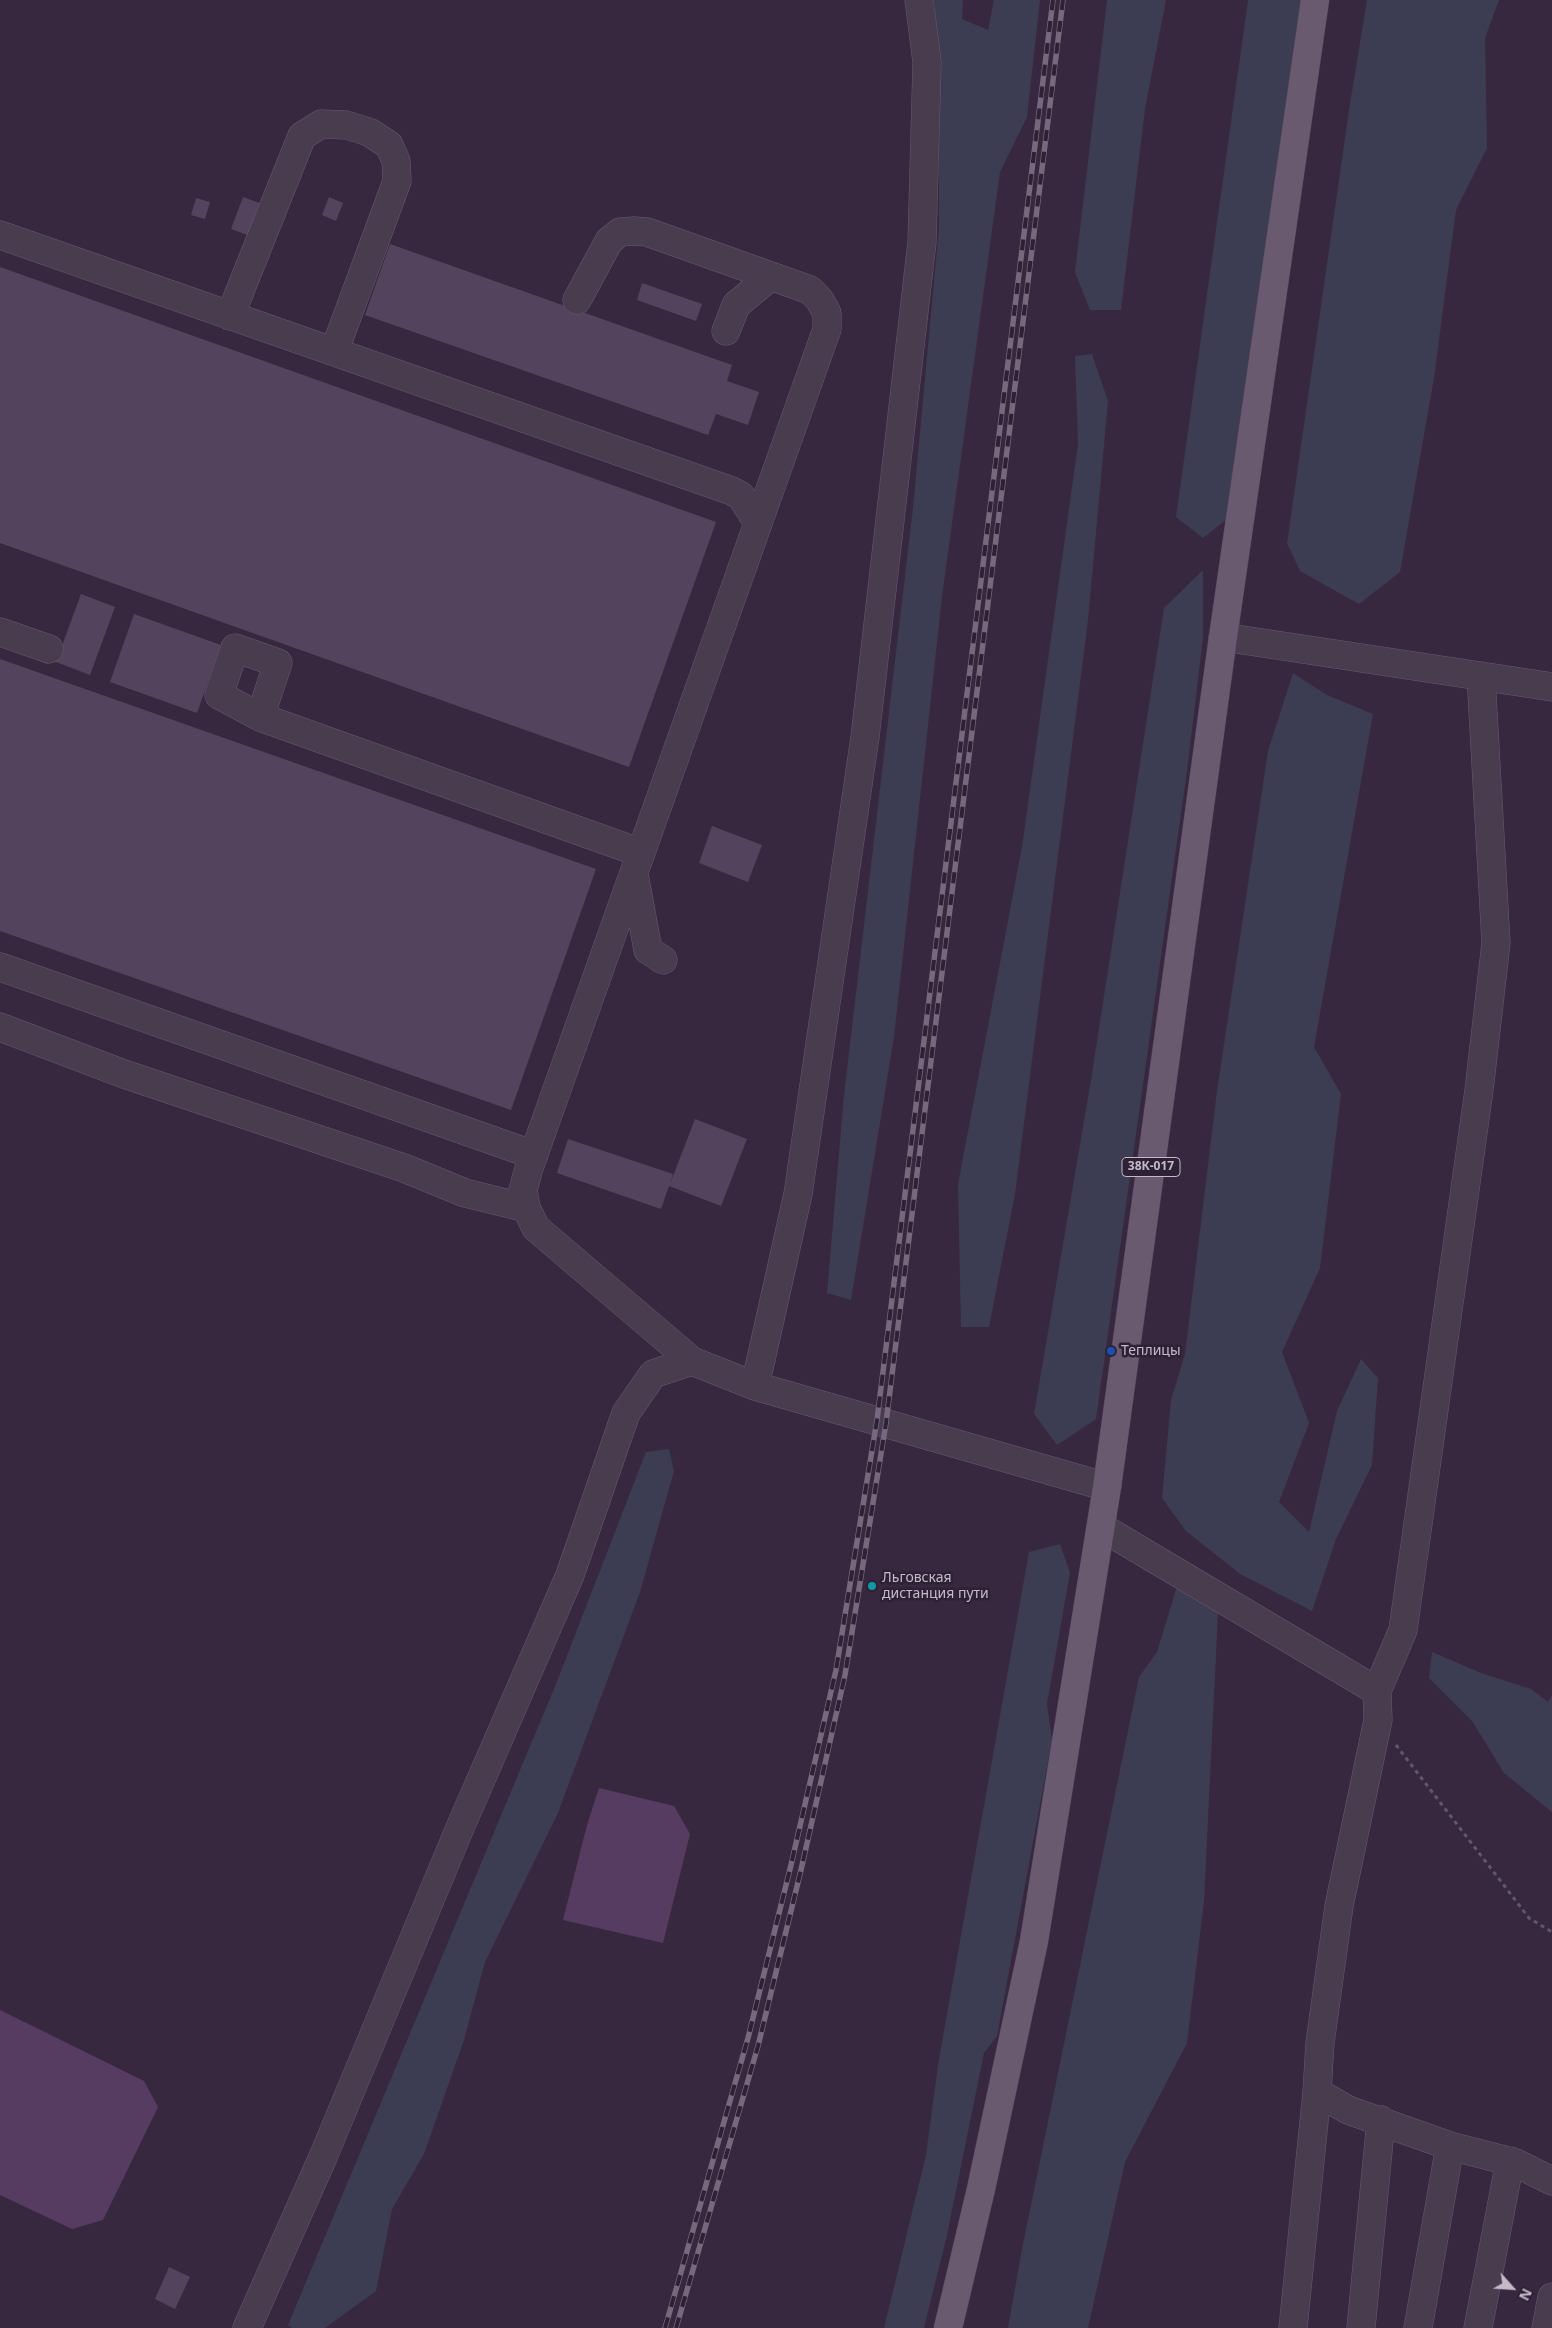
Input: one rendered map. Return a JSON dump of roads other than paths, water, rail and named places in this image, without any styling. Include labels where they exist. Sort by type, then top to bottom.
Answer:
[{"type":"main road","name":"38К-017","points":[[948,2328],[981,2189],[1034,1940],[1101,1527],[1223,637],[1315,0]]},
{"type":"street","points":[[755,1386],[798,1194],[865,737],[922,242],[927,62],[919,0]]},
{"type":"street","points":[[230,316],[302,136],[321,124],[346,125],[369,132],[388,145],[396,162],[397,181],[334,352]]},
{"type":"street","points":[[577,300],[608,241],[620,232],[634,230],[647,232],[810,290],[819,299],[827,313],[827,329],[534,1155],[523,1190],[526,1208],[536,1228],[692,1361],[755,1386],[1107,1487]]},
{"type":"street","points":[[0,235],[732,491],[741,496],[758,523]]},
{"type":"street","points":[[726,331],[736,306],[771,276]]},
{"type":"street","points":[[0,632],[49,649]]},
{"type":"street","points":[[1223,637],[1552,687]]},
{"type":"street","points":[[1294,2328],[1320,2043],[1339,1906],[1378,1720],[1377,1691],[1403,1630],[1480,1090],[1495,952],[1481,676]]},
{"type":"street","points":[[260,718],[637,863]]},
{"type":"street","points":[[637,863],[648,950],[663,960]]},
{"type":"street","points":[[0,967],[534,1155]]},
{"type":"street","points":[[0,1027],[124,1074],[404,1168],[465,1193],[526,1208]]},
{"type":"street","points":[[247,2328],[323,2157],[459,1830],[570,1575],[626,1413],[653,1374],[692,1361]]},
{"type":"street","points":[[1101,1527],[1377,1691]]},
{"type":"street","points":[[1317,2092],[1348,2110],[1381,2120],[1450,2146],[1510,2162],[1552,2181]]},
{"type":"street","points":[[1361,2328],[1381,2120]]},
{"type":"street","points":[[1418,2328],[1450,2146]]},
{"type":"street","points":[[1478,2328],[1510,2162]]},
{"type":"street","points":[[1546,2328],[1552,2297]]},
{"type":"railway","points":[[665,2328],[748,2038],[791,1865],[836,1670],[877,1420],[1053,0]]},
{"type":"railway","points":[[676,2328],[758,2046],[801,1870],[845,1675],[886,1423],[1063,0]]},
{"type":"place","name":"Теплицы","points":[[1111,1351]]},
{"type":"place","name":"Льговская дистанция пути","points":[[872,1586]]}]
